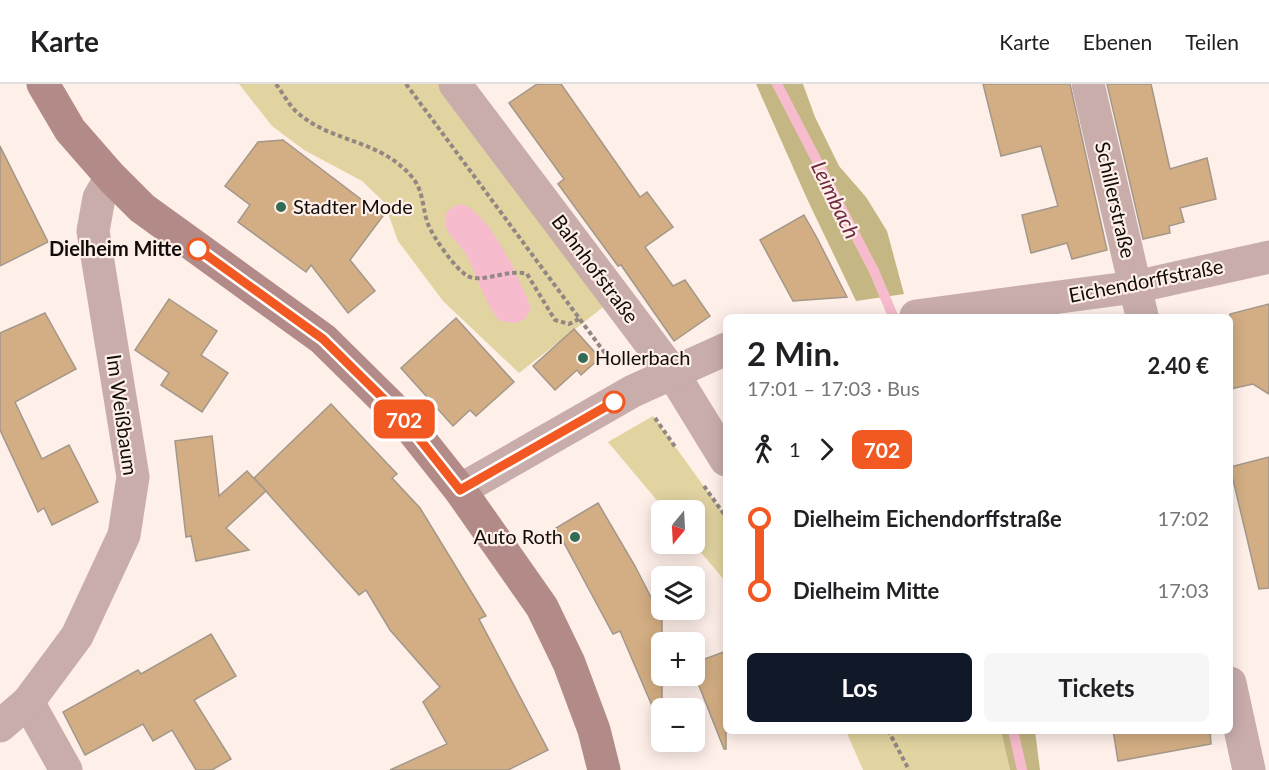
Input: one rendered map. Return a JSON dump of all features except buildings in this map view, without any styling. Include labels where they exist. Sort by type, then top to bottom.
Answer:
[{"type":"main road","points":[[43,84],[70,130],[142,208],[323,339],[402,417],[460,490],[542,607],[569,663],[594,730],[604,770]]},
{"type":"street","name":"Bahnhofstraße","points":[[455,84],[672,372],[723,455]]},
{"type":"street","name":"Schillerstraße","points":[[1088,84],[1139,302]]},
{"type":"street","name":"Im Weißbaum","points":[[0,726],[28,702],[77,636],[124,536],[133,477],[93,231],[99,198],[111,177]]},
{"type":"street","name":"Eichendorffstraße","points":[[946,314],[1139,302],[1269,257]]},
{"type":"street","points":[[460,490],[633,391],[723,350]]},
{"type":"street","points":[[1233,697],[1249,770]]},
{"type":"street","points":[[28,702],[66,770]]},
{"type":"path","points":[[276,84],[297,113],[330,132],[385,153],[412,177],[420,188],[428,224],[447,254],[466,276],[477,279],[516,271],[528,274],[555,320],[569,324],[579,319]]},
{"type":"path","points":[[406,84],[633,391]]},
{"type":"path","points":[[890,734],[909,770]]},
{"type":"shaded area","points":[[239,84],[455,84],[616,297],[519,373],[443,301],[398,241],[384,202],[362,181],[304,150],[272,126]]},
{"type":"shaded area","points":[[756,84],[803,84],[815,117],[839,166],[866,197],[887,231],[904,294],[856,301]]},
{"type":"shaded area","points":[[461,204],[472,209],[493,233],[503,249],[531,309],[525,319],[516,323],[500,321],[490,307],[466,254],[446,227],[447,213],[451,208]]},
{"type":"shaded area","points":[[653,416],[723,513],[723,578],[702,554],[705,554],[705,500],[657,500],[608,442]]},
{"type":"shaded area","points":[[847,734],[1002,734],[1010,770],[863,770]]},
{"type":"shaded area","points":[[1002,734],[1035,734],[1040,770],[1010,770]]},
{"type":"waterway","name":"Leimbach","points":[[777,84],[874,271],[892,314]]},
{"type":"waterway","name":"Leimbach","points":[[1014,734],[1022,770]]},
{"type":"bus line","name":"702","points":[[198,249],[323,339],[402,417],[460,490],[614,402]]},
{"type":"place","name":"Stadter Mode","points":[[281,207]]},
{"type":"place","name":"Dielheim Mitte","points":[[198,249]]},
{"type":"place","name":"Hollerbach","points":[[583,358]]},
{"type":"place","name":"Auto Roth","points":[[575,537]]}]
